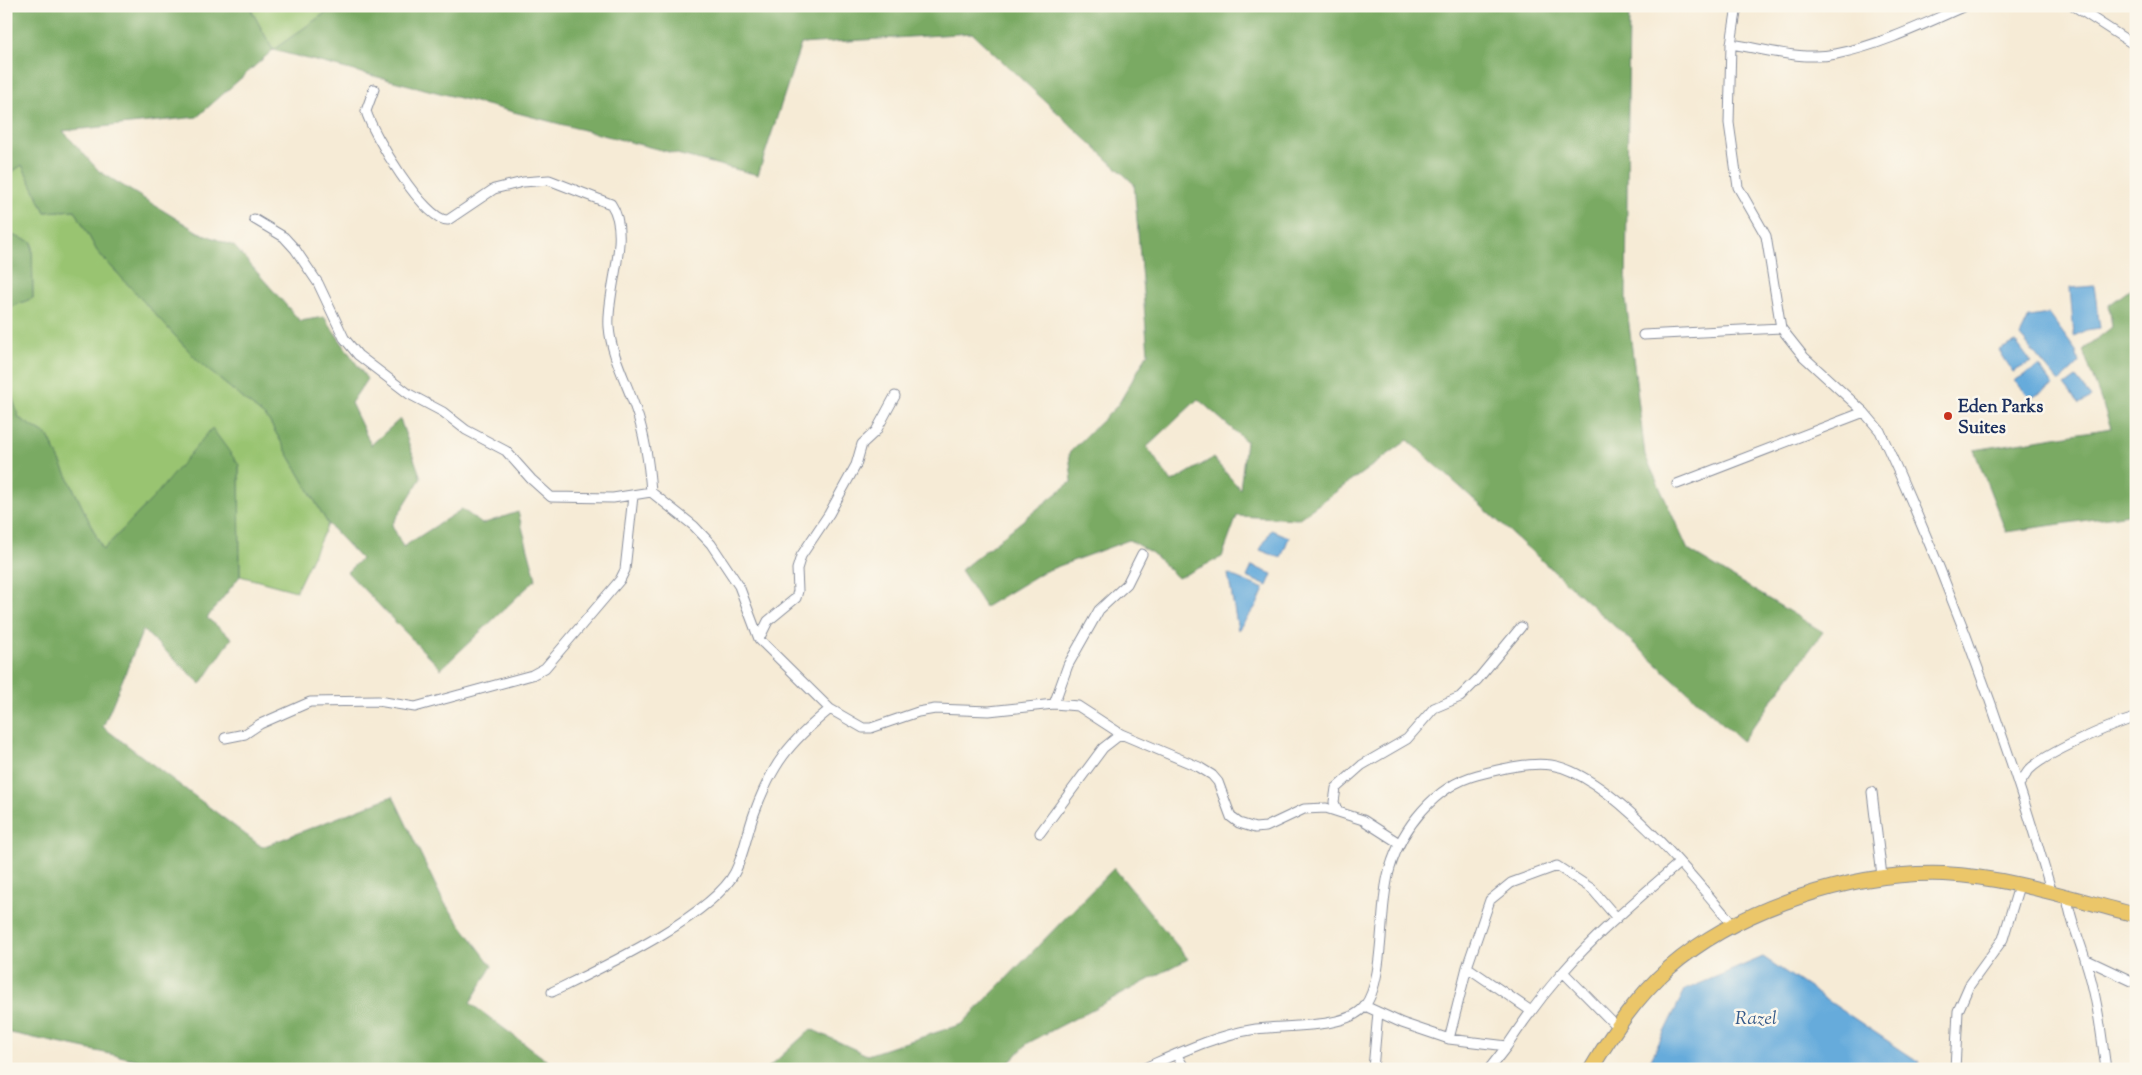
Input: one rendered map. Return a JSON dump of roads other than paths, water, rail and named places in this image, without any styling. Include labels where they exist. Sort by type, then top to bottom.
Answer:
[{"type":"main road","points":[[1591,1069],[1631,1008],[1670,967],[1734,925],[1796,900],[1882,876],[1944,874],[2052,893],[2136,915]]},
{"type":"street","points":[[1737,6],[1730,44],[1729,123],[1738,187],[1766,236],[1781,328],[1804,357],[1864,412],[1880,431],[1965,633],[2020,783],[2052,893]]},
{"type":"street","points":[[1730,44],[1809,55],[1836,54],[1897,35],[1965,6]]},
{"type":"street","points":[[2074,6],[2136,46]]},
{"type":"street","points":[[374,89],[366,111],[378,136],[403,177],[429,212],[440,219],[448,220],[494,189],[522,182],[550,180],[611,204],[618,213],[619,240],[608,308],[609,328],[613,350],[636,412],[648,460],[651,492],[694,526],[711,544],[739,586],[759,639],[830,708],[863,728],[871,728],[918,712],[935,709],[989,710],[1054,704],[1078,706],[1121,734],[1199,766],[1212,775],[1218,782],[1231,817],[1239,823],[1255,828],[1266,827],[1304,810],[1337,810],[1363,820],[1399,843]]},
{"type":"street","points":[[254,219],[284,237],[295,249],[318,283],[334,319],[350,348],[409,394],[443,412],[466,430],[506,452],[531,480],[552,497],[633,496],[651,492]]},
{"type":"street","points":[[1643,335],[1781,328]]},
{"type":"street","points":[[759,639],[768,622],[796,598],[798,591],[796,569],[801,556],[829,514],[851,473],[862,444],[876,431],[895,396]]},
{"type":"street","points":[[1677,484],[1864,412]]},
{"type":"street","points":[[225,738],[245,734],[260,724],[310,702],[360,701],[415,707],[532,675],[545,668],[620,580],[627,563],[628,525],[633,496]]},
{"type":"street","points":[[1054,704],[1068,665],[1099,610],[1126,584],[1142,554]]},
{"type":"street","points":[[1337,810],[1334,802],[1336,788],[1362,765],[1407,739],[1434,708],[1460,697],[1478,679],[1521,626]]},
{"type":"street","points":[[552,992],[615,962],[675,926],[727,885],[735,872],[753,815],[773,768],[793,741],[830,708]]},
{"type":"street","points":[[2020,783],[2030,769],[2052,756],[2103,728],[2136,718]]},
{"type":"street","points":[[1040,834],[1103,748],[1121,734]]},
{"type":"street","points":[[1142,1069],[1223,1036],[1258,1029],[1340,1020],[1365,1006],[1372,990],[1379,957],[1383,904],[1389,870],[1399,843],[1434,799],[1463,778],[1529,765],[1551,765],[1569,770],[1625,807],[1679,863],[1734,925]]},
{"type":"street","points":[[1872,792],[1882,876]]},
{"type":"street","points":[[1489,1069],[1531,1010],[1562,972],[1617,918],[1679,863]]},
{"type":"street","points":[[1449,1039],[1467,967],[1490,900],[1511,883],[1557,866],[1592,890],[1617,918]]},
{"type":"street","points":[[1955,1069],[1958,1011],[1968,986],[2003,939],[2019,886]]},
{"type":"street","points":[[2067,897],[2070,917],[2085,959],[2098,1011],[2106,1069]]},
{"type":"street","points":[[2085,959],[2136,983]]},
{"type":"street","points":[[1467,967],[1531,1010]]},
{"type":"street","points":[[1562,972],[1617,1027]]},
{"type":"street","points":[[1365,1006],[1402,1023],[1449,1039],[1507,1046]]},
{"type":"street","points":[[1373,1069],[1378,1012]]},
{"type":"street","points":[[1176,1054],[1184,1069]]},
{"type":"water","points":[[2094,286],[2100,328],[2086,330],[2074,336],[2070,288]]},
{"type":"water","points":[[2049,314],[2076,351],[2079,363],[2059,382],[2020,336],[2029,317]]},
{"type":"water","points":[[2016,342],[2031,362],[2013,372],[1999,350]]},
{"type":"water","points":[[2039,366],[2053,386],[2031,398],[2014,381]]},
{"type":"water","points":[[2076,378],[2091,397],[2079,404],[2065,386]]},
{"type":"water","points":[[1271,530],[1289,537],[1281,558],[1260,550]]},
{"type":"water","points":[[1252,566],[1272,574],[1267,586],[1247,577]]},
{"type":"water","points":[[1228,574],[1264,589],[1257,605],[1238,630]]},
{"type":"water","name":"Razel","points":[[1763,957],[1919,1062],[1918,1069],[1646,1069],[1685,990]]},
{"type":"place","name":"Eden Parks Suites","points":[[1948,416]]}]
